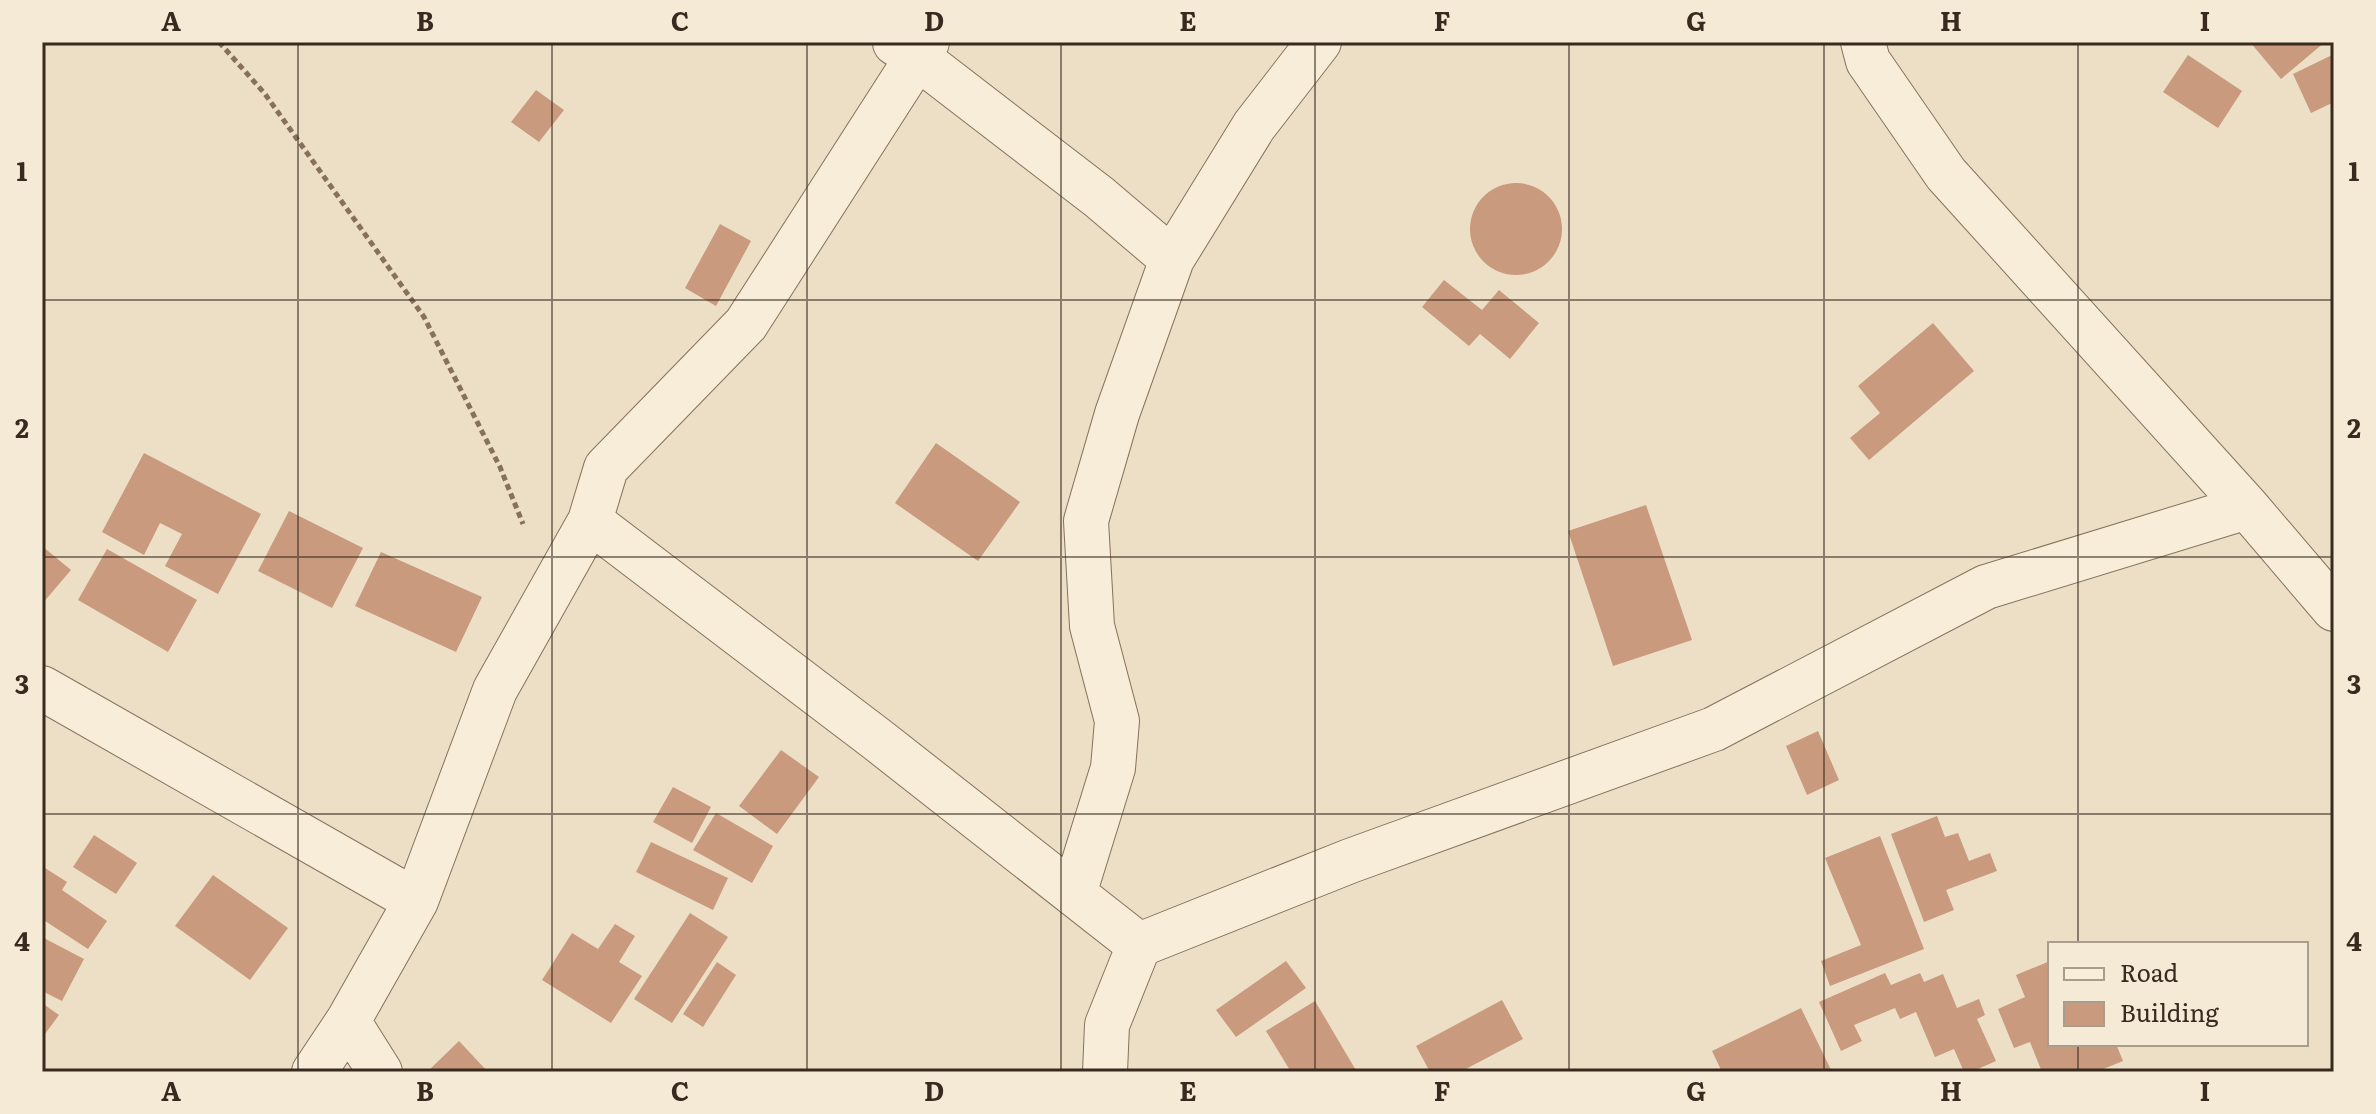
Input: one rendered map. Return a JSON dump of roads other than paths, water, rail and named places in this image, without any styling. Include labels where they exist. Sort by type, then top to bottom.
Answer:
[{"type":"street","points":[[1074,894],[1113,768],[1117,721],[1092,626],[1086,521],[1117,414],[1172,259],[1254,126],[1319,42]]},
{"type":"street","points":[[1863,42],[1868,61],[1946,174],[2247,507],[2334,609]]},
{"type":"street","points":[[314,1072],[348,1021],[416,901],[495,690],[590,521],[606,468],[746,324],[912,47],[1172,259]]},
{"type":"street","points":[[1105,1072],[1107,1025],[1139,945],[1350,861],[1714,729],[1986,587],[2247,507]]},
{"type":"street","points":[[590,521],[878,740],[1139,945]]},
{"type":"street","points":[[42,688],[416,901]]},
{"type":"street","points":[[348,1021],[380,1072]]}]
